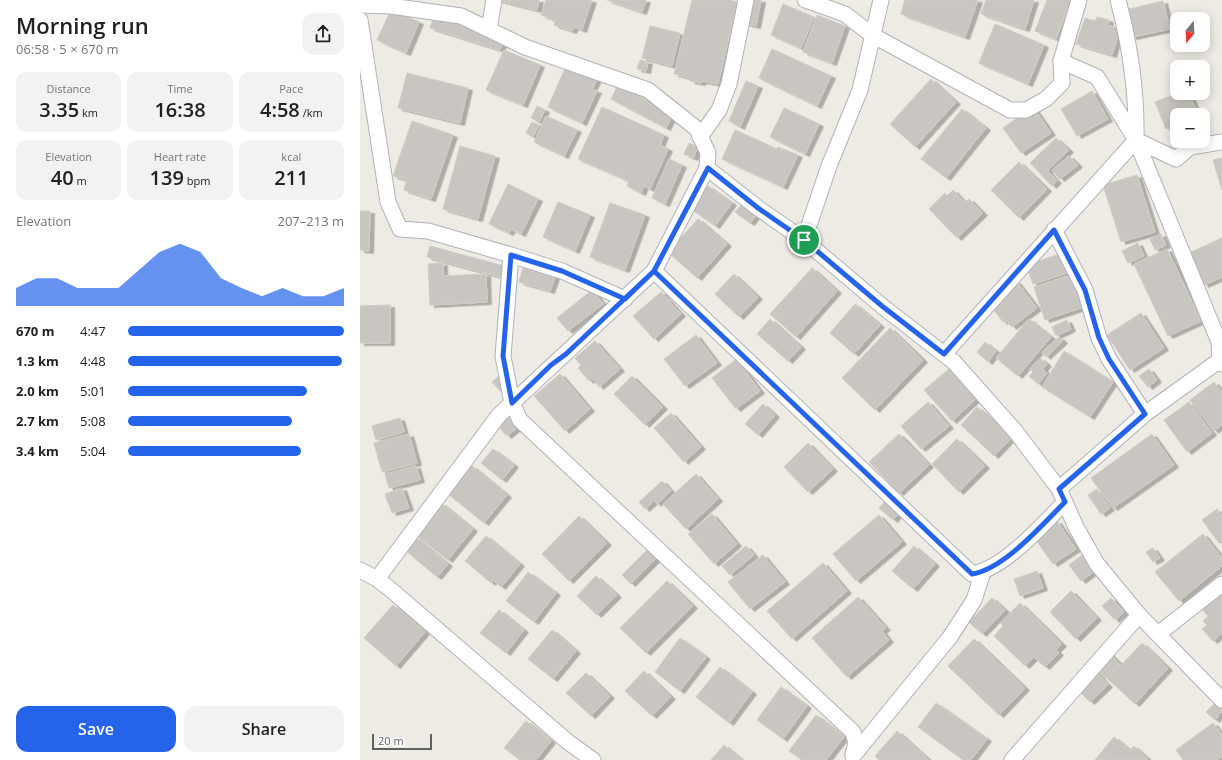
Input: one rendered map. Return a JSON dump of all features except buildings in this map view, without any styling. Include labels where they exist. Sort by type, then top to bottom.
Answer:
[{"type":"street","points":[[489,29],[494,0]]},
{"type":"street","points":[[700,136],[719,110],[729,84],[746,0]]},
{"type":"street","points":[[805,0],[845,14],[872,35],[1010,110],[1026,110],[1046,99],[1062,83],[1061,61],[1079,0]]},
{"type":"street","points":[[804,240],[829,166],[860,90],[881,0]]},
{"type":"street","points":[[944,354],[1136,140],[1137,112],[1124,25],[1118,0]]},
{"type":"street","points":[[360,5],[391,6],[460,16],[525,47],[648,90],[697,129],[708,153],[708,168],[654,271],[566,354],[551,365],[499,415],[377,579]]},
{"type":"street","points":[[360,20],[388,202],[400,229],[428,230],[511,255],[562,271],[625,299]]},
{"type":"street","points":[[654,271],[972,574],[984,572],[1020,546],[1062,496],[1145,414],[1221,362],[1219,342],[1136,140],[1097,77],[1061,61]]},
{"type":"street","points":[[1136,140],[1176,159],[1190,147],[1222,142]]},
{"type":"street","points":[[708,168],[758,208],[804,240],[882,306],[954,362],[1016,432],[1062,496],[1076,527],[1097,564],[1139,615],[1222,700]]},
{"type":"street","points":[[1054,230],[1085,290],[1099,338],[1109,359],[1145,414]]},
{"type":"street","points":[[511,255],[503,356],[512,403],[520,420],[853,732],[856,743],[852,757]]},
{"type":"street","points":[[360,570],[377,579],[568,742],[593,760]]},
{"type":"street","points":[[852,757],[950,636],[974,600],[984,572]]},
{"type":"street","points":[[1158,634],[1222,584]]},
{"type":"street","points":[[1012,760],[1139,615]]},
{"type":"route","points":[[804,240],[758,208],[708,168],[654,271],[566,354],[551,365],[512,403],[503,356],[511,255],[562,271],[625,299],[654,271],[972,574],[984,572],[1020,546],[1065,502],[1059,489],[1145,414],[1109,359],[1099,338],[1085,290],[1054,230],[944,354],[882,306],[804,240]]}]
